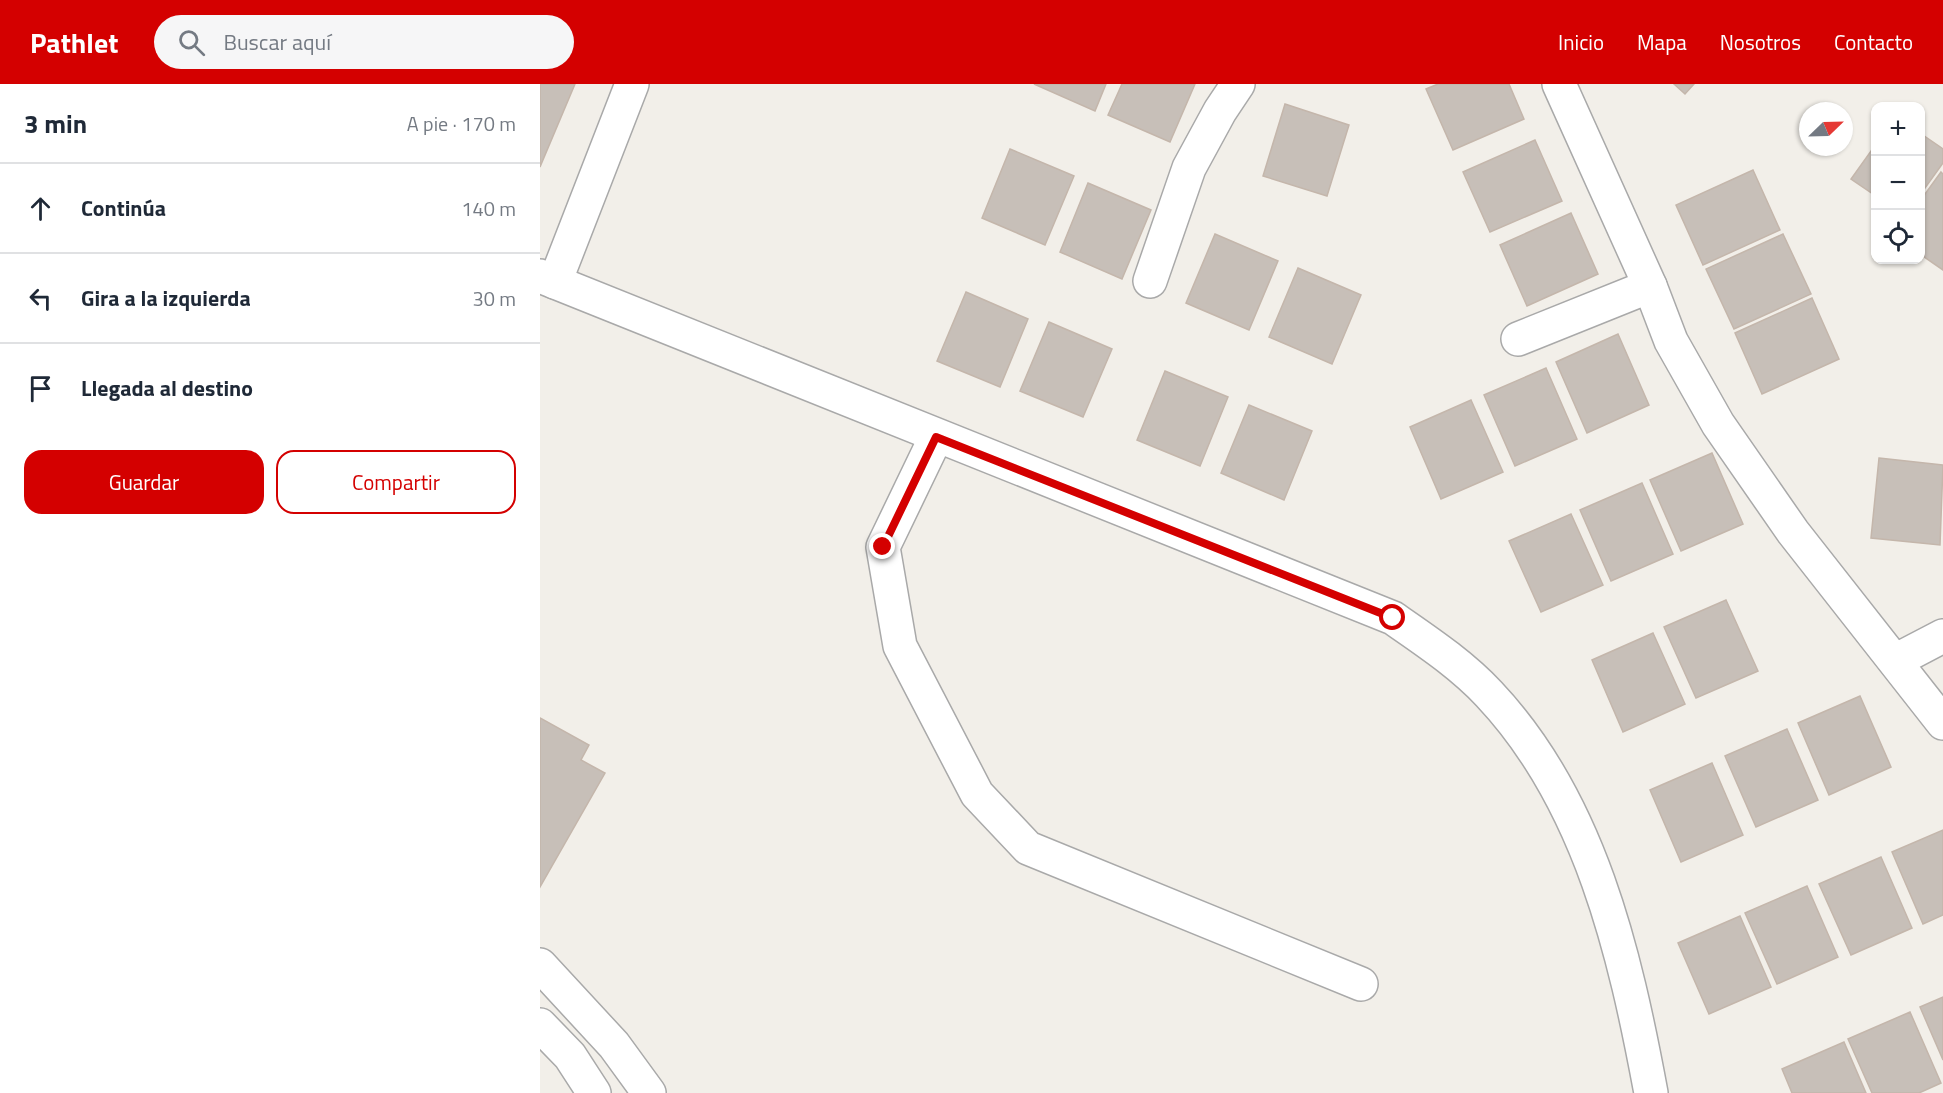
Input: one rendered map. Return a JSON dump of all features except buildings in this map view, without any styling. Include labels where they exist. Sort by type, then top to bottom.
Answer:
[{"type":"street","points":[[632,84],[548,279],[936,437],[1393,618],[1440,651],[1489,694],[1538,755],[1569,816],[1608,904],[1635,1007],[1651,1093]]},
{"type":"street","points":[[1150,281],[1189,168],[1220,111],[1238,84]]},
{"type":"street","points":[[1559,84],[1650,286],[1671,341],[1718,423],[1793,532],[1943,723]]},
{"type":"street","points":[[1518,339],[1650,286]]},
{"type":"street","points":[[936,437],[883,547],[900,646],[977,794],[1028,848],[1361,984]]},
{"type":"street","points":[[1895,661],[1943,636]]},
{"type":"street","points":[[540,965],[614,1045],[649,1093]]},
{"type":"street","points":[[540,1025],[570,1056],[594,1093]]},
{"type":"route","points":[[883,547],[936,437],[1393,618]]}]
